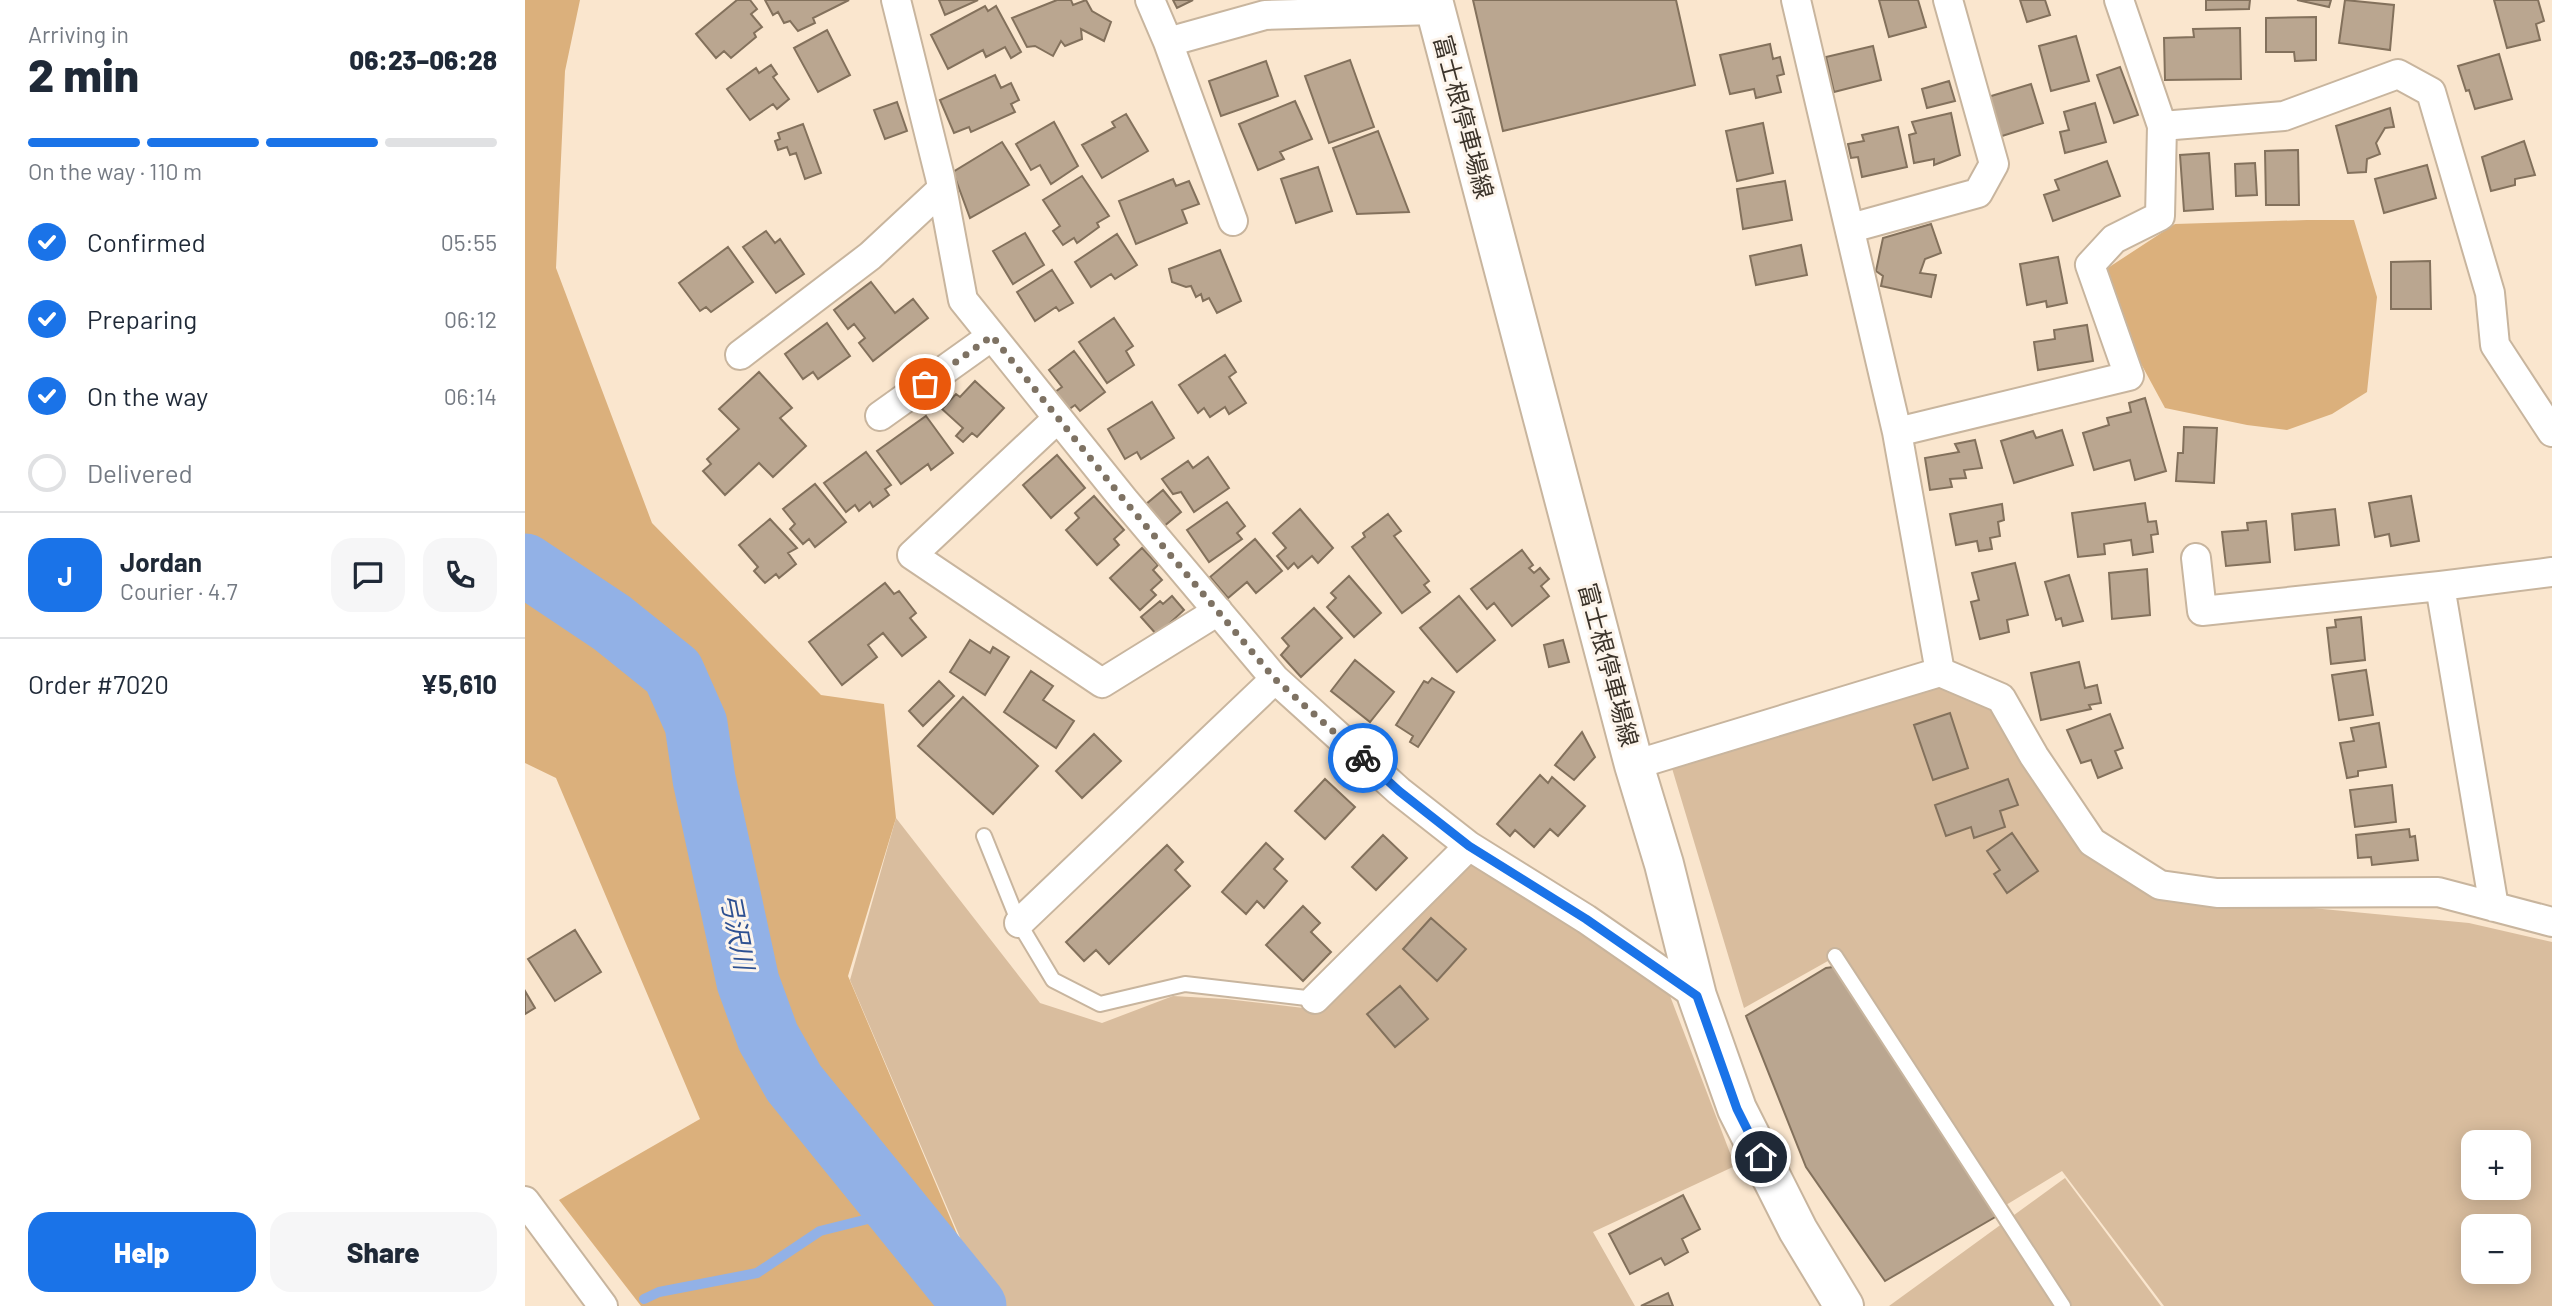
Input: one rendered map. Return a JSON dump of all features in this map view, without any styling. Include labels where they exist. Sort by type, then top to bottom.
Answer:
[{"type":"main road","name":"富士根停車場線","points":[[1434,5],[1697,996],[1737,1109],[1798,1230],[1844,1306]]},
{"type":"street","points":[[896,0],[942,190],[963,300],[1124,500],[1275,679],[1399,791],[1469,846],[1586,919],[1697,996]]},
{"type":"street","points":[[1150,0],[1233,221]]},
{"type":"street","points":[[1796,0],[1897,432],[1941,672]]},
{"type":"street","points":[[1851,228],[1979,193],[1994,164],[1948,0]]},
{"type":"street","points":[[1897,432],[2129,376],[2090,265],[2114,239],[2160,216],[2162,126],[2119,0]]},
{"type":"street","points":[[1168,42],[1265,15],[1434,5]]},
{"type":"street","points":[[2162,126],[2284,116],[2398,74],[2431,92],[2490,293],[2495,345],[2552,432]]},
{"type":"street","points":[[740,355],[870,256],[942,190]]},
{"type":"street","points":[[880,416],[992,336]]},
{"type":"street","points":[[1058,418],[912,555],[1102,683],[1218,611]]},
{"type":"street","points":[[2196,558],[2203,611],[2552,572]]},
{"type":"street","points":[[2440,586],[2494,907]]},
{"type":"street","points":[[1634,765],[1941,672],[2001,698],[2034,756],[2092,842],[2159,885],[2217,893],[2438,892],[2552,922]]},
{"type":"street","points":[[1019,923],[1275,679]]},
{"type":"street","points":[[1315,999],[1469,846]]},
{"type":"street","points":[[525,1200],[603,1306]]},
{"type":"lane","points":[[983,836],[1019,923],[1053,980],[1100,1004],[1185,984],[1315,999]]},
{"type":"lane","points":[[1835,956],[2063,1306]]},
{"type":"shaded area","points":[[525,0],[580,0],[565,71],[556,268],[652,523],[821,695],[884,704],[896,818],[848,976],[979,1286],[997,1306],[641,1306],[559,1200],[700,1119],[556,778],[525,763]]},
{"type":"shaded area","points":[[2354,220],[2377,297],[2367,392],[2332,414],[2287,430],[2247,425],[2165,408],[2094,277],[2175,224]]},
{"type":"shaded area","points":[[1940,672],[1994,699],[2089,845],[2144,892],[2469,923],[2552,942],[2552,1306],[2164,1306],[2062,1171],[2006,1205],[1835,957],[1744,1008],[1668,755]]},
{"type":"shaded area","points":[[896,818],[1040,1003],[1102,1023],[1173,996],[1312,1009],[1468,856],[1667,988],[1735,1166],[1593,1232],[1635,1306],[997,1306],[982,1289],[850,980]]},
{"type":"shaded area","points":[[2065,1178],[2161,1306],[1889,1306]]},
{"type":"building","points":[[737,0],[750,0],[757,9],[751,14],[762,27],[754,33],[756,37],[731,58],[724,51],[716,58],[696,34]]},
{"type":"building","points":[[765,0],[849,0],[813,18],[815,23],[798,31],[790,21],[784,23],[778,12],[773,15]]},
{"type":"building","points":[[939,0],[978,0],[945,15]]},
{"type":"building","points":[[1057,0],[1071,0],[1073,5],[1086,0],[1092,11],[1111,22],[1104,41],[1081,29],[1082,39],[1065,46],[1061,41],[1053,56],[1035,46],[1027,47],[1012,18]]},
{"type":"building","points":[[1173,0],[1193,0],[1177,8]]},
{"type":"building","points":[[1473,0],[1676,0],[1695,85],[1503,131]]},
{"type":"building","points":[[1879,0],[1918,0],[1926,27],[1889,37]]},
{"type":"building","points":[[2020,0],[2045,0],[2050,15],[2027,22]]},
{"type":"building","points":[[2206,0],[2250,0],[2249,9],[2206,10]]},
{"type":"building","points":[[2297,0],[2331,0],[2329,7]]},
{"type":"building","points":[[2345,0],[2394,5],[2390,50],[2339,43]]},
{"type":"building","points":[[2494,0],[2538,0],[2544,21],[2536,24],[2540,40],[2507,48]]},
{"type":"building","points":[[985,6],[988,11],[996,6],[1021,52],[1011,58],[1005,47],[986,57],[983,50],[948,69],[931,35]]},
{"type":"building","points":[[2316,17],[2316,60],[2295,61],[2294,52],[2266,52],[2266,18]]},
{"type":"building","points":[[2240,28],[2241,79],[2165,80],[2164,38],[2194,37],[2193,29]]},
{"type":"building","points":[[827,30],[850,75],[818,92],[794,48]]},
{"type":"building","points":[[2076,36],[2089,81],[2051,91],[2039,46]]},
{"type":"building","points":[[1770,44],[1773,59],[1780,57],[1784,74],[1777,76],[1781,92],[1756,98],[1754,89],[1730,94],[1720,55]]},
{"type":"building","points":[[1873,46],[1881,80],[1834,92],[1826,57]]},
{"type":"building","points":[[2499,54],[2512,99],[2475,109],[2458,66]]},
{"type":"building","points":[[1350,60],[1374,127],[1329,143],[1305,76]]},
{"type":"building","points":[[1266,61],[1278,96],[1221,116],[1209,81]]},
{"type":"building","points":[[771,65],[777,74],[773,77],[789,99],[777,109],[773,104],[750,120],[727,89],[756,68],[759,73]]},
{"type":"building","points":[[2120,67],[2138,115],[2114,123],[2097,75]]},
{"type":"building","points":[[995,75],[1001,88],[1011,83],[1019,100],[1011,104],[1015,112],[971,132],[969,127],[954,133],[940,100]]},
{"type":"building","points":[[1949,81],[1955,101],[1927,108],[1922,89]]},
{"type":"building","points":[[2031,84],[2043,123],[1999,137],[1988,97]]},
{"type":"building","points":[[1295,101],[1312,139],[1280,152],[1284,159],[1258,170],[1239,124]]},
{"type":"building","points":[[897,102],[907,131],[885,139],[874,110]]},
{"type":"building","points":[[2095,103],[2106,142],[2065,153],[2060,132],[2069,130],[2064,112]]},
{"type":"building","points":[[2390,108],[2394,127],[2385,128],[2376,143],[2380,154],[2367,159],[2366,172],[2348,173],[2336,126]]},
{"type":"building","points":[[1951,113],[1960,155],[1934,165],[1934,159],[1914,163],[1909,135],[1916,133],[1912,122]]},
{"type":"building","points":[[1126,114],[1148,151],[1102,178],[1082,145],[1115,127],[1112,122]]},
{"type":"building","points":[[1054,122],[1078,166],[1051,184],[1040,165],[1031,170],[1016,144]]},
{"type":"building","points":[[1763,123],[1773,173],[1737,181],[1726,131]]},
{"type":"building","points":[[803,124],[821,173],[805,179],[796,153],[790,155],[787,147],[778,150],[775,141],[780,139],[778,133]]},
{"type":"building","points":[[1898,127],[1907,167],[1862,177],[1858,157],[1851,158],[1848,144],[1864,141],[1862,135]]},
{"type":"building","points":[[1378,131],[1409,212],[1357,214],[1333,148]]},
{"type":"building","points":[[2524,141],[2535,175],[2515,179],[2515,185],[2491,191],[2482,157]]},
{"type":"building","points":[[1002,142],[1029,185],[970,218],[953,172]]},
{"type":"building","points":[[2298,150],[2299,205],[2266,205],[2265,151]]},
{"type":"building","points":[[2209,153],[2213,209],[2184,211],[2180,155]]},
{"type":"building","points":[[2107,161],[2120,196],[2053,221],[2044,195],[2059,190],[2055,180]]},
{"type":"building","points":[[2255,163],[2257,195],[2236,196],[2235,164]]},
{"type":"building","points":[[2427,165],[2436,198],[2384,213],[2375,179]]},
{"type":"building","points":[[1318,167],[1332,211],[1296,223],[1281,179]]},
{"type":"building","points":[[1082,176],[1109,216],[1097,223],[1099,227],[1077,243],[1074,238],[1063,245],[1053,231],[1060,226],[1043,200]]},
{"type":"building","points":[[1173,179],[1176,186],[1189,181],[1199,204],[1182,210],[1187,223],[1136,244],[1119,201]]},
{"type":"building","points":[[1785,181],[1792,220],[1743,229],[1737,189]]},
{"type":"building","points":[[1931,224],[1941,253],[1925,259],[1920,273],[1936,275],[1931,297],[1881,286],[1883,276],[1876,271],[1883,238]]},
{"type":"building","points":[[766,231],[775,243],[780,239],[804,274],[776,293],[743,247]]},
{"type":"building","points":[[1025,233],[1044,265],[1013,284],[993,251]]},
{"type":"building","points":[[1117,234],[1137,265],[1115,279],[1111,274],[1091,287],[1075,262]]},
{"type":"building","points":[[1801,245],[1807,275],[1756,285],[1750,256]]},
{"type":"building","points":[[728,247],[753,282],[711,312],[706,307],[700,311],[679,283]]},
{"type":"building","points":[[1220,250],[1241,301],[1217,313],[1209,298],[1203,301],[1201,294],[1196,297],[1191,286],[1172,282],[1169,269]]},
{"type":"building","points":[[2058,257],[2067,303],[2047,307],[2046,301],[2027,305],[2020,264]]},
{"type":"building","points":[[2430,261],[2431,309],[2391,309],[2391,262]]},
{"type":"building","points":[[1052,270],[1073,303],[1059,311],[1056,307],[1035,321],[1017,292]]},
{"type":"building","points":[[871,282],[895,313],[913,299],[928,318],[873,361],[859,343],[865,338],[854,324],[848,329],[834,310]]},
{"type":"building","points":[[1114,318],[1133,346],[1126,351],[1134,365],[1107,383],[1079,342]]},
{"type":"building","points":[[827,323],[850,356],[818,379],[813,372],[803,379],[785,354]]},
{"type":"building","points":[[2087,325],[2093,361],[2038,370],[2034,342],[2055,339],[2054,330]]},
{"type":"building","points":[[1074,351],[1105,392],[1080,411],[1075,405],[1068,410],[1055,392],[1062,387],[1049,370]]},
{"type":"building","points":[[1225,355],[1236,372],[1229,377],[1246,403],[1229,414],[1225,407],[1210,417],[1204,408],[1198,413],[1179,385]]},
{"type":"building","points":[[759,372],[792,408],[780,418],[806,446],[773,477],[759,463],[725,495],[703,471],[711,464],[707,459],[739,429],[719,409]]},
{"type":"building","points":[[975,381],[1004,408],[977,437],[972,433],[963,442],[956,436],[963,428],[942,409],[956,394],[960,397]]},
{"type":"building","points":[[2145,398],[2166,471],[2135,480],[2130,460],[2094,470],[2083,433],[2109,425],[2107,418],[2131,412],[2129,403]]},
{"type":"building","points":[[1152,402],[1174,438],[1141,459],[1137,452],[1125,459],[1108,429]]},
{"type":"building","points":[[926,416],[953,453],[931,470],[928,464],[901,484],[877,451]]},
{"type":"building","points":[[2184,427],[2217,428],[2214,483],[2176,481],[2178,453],[2183,453]]},
{"type":"building","points":[[2062,430],[2073,465],[2014,483],[2001,441],[2033,431],[2036,438]]},
{"type":"building","points":[[1975,440],[1982,468],[1964,470],[1966,478],[1950,479],[1952,487],[1930,490],[1925,458],[1959,452],[1955,444]]},
{"type":"building","points":[[866,452],[891,485],[885,489],[889,495],[873,507],[870,502],[859,511],[855,505],[846,512],[824,483]]},
{"type":"building","points":[[1057,455],[1085,488],[1051,518],[1023,485]]},
{"type":"building","points":[[1208,457],[1229,488],[1194,512],[1181,492],[1173,494],[1162,479],[1188,461],[1193,468]]},
{"type":"building","points":[[815,484],[846,522],[815,547],[809,539],[803,544],[790,529],[795,524],[783,509]]},
{"type":"building","points":[[1163,490],[1181,512],[1163,527],[1145,505]]},
{"type":"building","points":[[1094,496],[1124,530],[1114,539],[1119,545],[1097,565],[1066,530],[1079,518],[1075,513]]},
{"type":"building","points":[[2411,496],[2419,541],[2391,546],[2389,534],[2375,537],[2369,503]]},
{"type":"building","points":[[1227,502],[1245,526],[1237,533],[1242,539],[1209,562],[1187,530]]},
{"type":"building","points":[[2145,503],[2148,522],[2156,521],[2158,534],[2151,535],[2153,552],[2133,555],[2131,540],[2104,544],[2105,554],[2078,557],[2072,513]]},
{"type":"building","points":[[2002,504],[2004,520],[1998,522],[2000,536],[1990,538],[1992,549],[1979,551],[1977,541],[1956,545],[1950,514]]},
{"type":"building","points":[[1300,509],[1333,548],[1318,563],[1312,556],[1298,568],[1294,563],[1288,569],[1277,556],[1286,548],[1273,533]]},
{"type":"building","points":[[2335,509],[2339,545],[2295,550],[2292,514]]},
{"type":"building","points":[[1388,514],[1401,531],[1394,536],[1429,581],[1424,585],[1430,592],[1402,613],[1352,547],[1365,537],[1363,533]]},
{"type":"building","points":[[770,519],[797,548],[788,553],[796,564],[779,578],[776,574],[765,583],[754,571],[758,567],[739,545]]},
{"type":"building","points":[[2266,521],[2270,562],[2226,566],[2222,532],[2248,530],[2247,523]]},
{"type":"building","points":[[1255,539],[1282,571],[1256,593],[1247,582],[1228,598],[1210,577]]},
{"type":"building","points":[[1142,548],[1158,565],[1153,570],[1162,580],[1151,590],[1156,595],[1140,610],[1110,578]]},
{"type":"building","points":[[1522,550],[1533,565],[1529,568],[1534,573],[1540,568],[1549,579],[1541,586],[1549,596],[1512,626],[1494,603],[1487,609],[1471,589]]},
{"type":"building","points":[[2015,563],[2028,615],[2007,620],[2009,632],[1980,639],[1971,602],[1979,600],[1972,573]]},
{"type":"building","points":[[2147,569],[2150,615],[2112,619],[2109,573]]},
{"type":"building","points":[[2069,575],[2083,621],[2063,626],[2061,618],[2056,620],[2045,582]]},
{"type":"building","points":[[1349,576],[1381,613],[1354,637],[1327,607],[1336,598],[1331,593]]},
{"type":"building","points":[[885,583],[894,594],[899,591],[916,613],[910,618],[926,637],[902,656],[883,633],[868,645],[877,657],[842,685],[809,642]]},
{"type":"building","points":[[1172,596],[1184,610],[1157,635],[1141,617],[1160,601],[1163,604]]},
{"type":"building","points":[[1459,596],[1495,640],[1457,672],[1420,628]]},
{"type":"building","points":[[1314,608],[1342,638],[1301,677],[1281,655],[1289,646],[1282,638]]},
{"type":"building","points":[[2361,617],[2365,660],[2331,664],[2327,628],[2336,627],[2335,620]]},
{"type":"building","points":[[970,640],[990,653],[993,647],[1009,657],[985,695],[950,672]]},
{"type":"building","points":[[1563,640],[1569,662],[1549,667],[1544,645]]},
{"type":"building","points":[[1355,660],[1394,692],[1370,722],[1331,691]]},
{"type":"building","points":[[2079,662],[2085,688],[2097,685],[2101,703],[2089,705],[2091,709],[2041,720],[2031,673]]},
{"type":"building","points":[[2366,670],[2373,715],[2339,720],[2332,675]]},
{"type":"building","points":[[1031,671],[1053,686],[1043,700],[1074,721],[1056,748],[1004,712]]},
{"type":"building","points":[[1432,678],[1454,692],[1418,747],[1410,742],[1413,736],[1396,725],[1424,681],[1428,683]]},
{"type":"building","points":[[939,681],[954,696],[923,726],[909,711]]},
{"type":"building","points":[[963,697],[1038,766],[993,814],[918,746]]},
{"type":"building","points":[[1950,713],[1968,768],[1933,780],[1914,725]]},
{"type":"building","points":[[2110,714],[2123,748],[2115,751],[2122,768],[2098,778],[2091,760],[2081,763],[2067,730]]},
{"type":"building","points":[[2379,723],[2386,767],[2358,771],[2358,776],[2347,778],[2340,743],[2354,741],[2351,728]]},
{"type":"building","points":[[1582,732],[1595,757],[1574,780],[1555,765]]},
{"type":"building","points":[[1094,734],[1121,761],[1082,798],[1056,771]]},
{"type":"building","points":[[1540,775],[1548,783],[1552,777],[1585,806],[1558,836],[1550,829],[1534,847],[1515,830],[1510,836],[1497,824]]},
{"type":"building","points":[[1325,779],[1355,807],[1325,839],[1295,811]]},
{"type":"building","points":[[2008,779],[2018,805],[2000,811],[2005,827],[1974,838],[1971,827],[1946,836],[1935,805]]},
{"type":"building","points":[[2392,785],[2396,822],[2355,827],[2350,790]]},
{"type":"building","points":[[2409,829],[2410,837],[2415,836],[2418,860],[2372,865],[2371,857],[2358,858],[2356,835]]},
{"type":"building","points":[[2012,833],[2038,871],[2007,893],[1994,874],[2000,870],[1987,851]]},
{"type":"building","points":[[1383,835],[1407,858],[1376,890],[1352,867]]},
{"type":"building","points":[[1266,843],[1283,859],[1274,869],[1287,881],[1264,908],[1257,901],[1246,914],[1222,892]]},
{"type":"building","points":[[1167,845],[1183,862],[1175,870],[1190,886],[1109,964],[1096,950],[1084,961],[1066,942]]},
{"type":"building","points":[[1303,906],[1320,923],[1311,932],[1331,952],[1303,981],[1266,945]]},
{"type":"building","points":[[1431,918],[1466,949],[1437,981],[1403,949]]},
{"type":"building","points":[[575,930],[601,972],[555,1001],[528,959]]},
{"type":"building","points":[[1840,966],[1997,1216],[1885,1281],[1806,1167],[1746,1016],[1826,968]]},
{"type":"building","points":[[1400,986],[1428,1019],[1395,1047],[1367,1014]]},
{"type":"building","points":[[525,991],[535,1008],[525,1014]]},
{"type":"building","points":[[1683,1195],[1700,1229],[1682,1239],[1688,1252],[1665,1265],[1661,1258],[1630,1274],[1609,1234]]},
{"type":"building","points":[[1668,1293],[1673,1306],[1641,1306]]},
{"type":"waterway","name":"弓沢川","points":[[525,565],[612,623],[673,672],[696,724],[704,779],[748,982],[768,1037],[794,1083],[975,1306]]},
{"type":"waterway","points":[[644,1299],[659,1292],[757,1273],[820,1231],[900,1211]]},
{"type":"way so far","points":[[925,384],[992,336],[1124,500],[1275,679],[1363,758]]},
{"type":"route","points":[[1363,758],[1399,791],[1469,846],[1586,919],[1697,996],[1737,1109],[1761,1157]]}]
